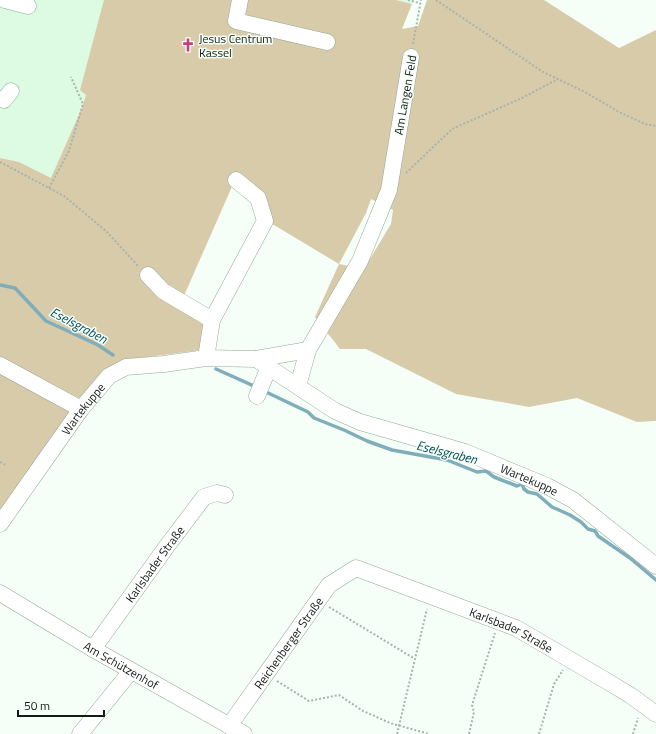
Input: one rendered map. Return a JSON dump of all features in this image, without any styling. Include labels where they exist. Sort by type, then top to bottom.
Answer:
[{"type":"street","points":[[5,0],[28,6]]},
{"type":"street","points":[[240,0],[236,21],[327,42]]},
{"type":"street","name":"Am Langen Feld","points":[[308,350],[360,261],[389,190],[411,57]]},
{"type":"street","points":[[206,358],[212,320],[265,220],[258,198],[236,180]]},
{"type":"street","points":[[148,275],[163,291],[212,320]]},
{"type":"street","points":[[298,386],[308,350]]},
{"type":"street","name":"Wartekuppe","points":[[0,524],[81,409],[109,376],[126,367],[164,364],[206,358],[263,363],[308,350]]},
{"type":"street","points":[[259,391],[263,363]]},
{"type":"street","name":"Wartekuppe","points":[[263,363],[334,411],[360,422],[464,452],[547,486],[572,500],[656,566]]},
{"type":"street","points":[[0,366],[81,409]]},
{"type":"street","name":"Karlsbader Straße","points":[[93,649],[167,546],[204,498],[217,493],[225,495]]},
{"type":"street","name":"Karlsbader Straße","points":[[356,568],[516,628],[617,687],[656,714]]},
{"type":"street","name":"Reichenberger Straße","points":[[229,726],[329,585],[356,568]]},
{"type":"street","name":"Am Schützenhof","points":[[0,593],[131,671],[244,734]]},
{"type":"street","points":[[80,734],[131,671]]},
{"type":"path","points":[[408,0],[420,2]]},
{"type":"path","points":[[436,0],[543,72],[585,92],[619,112],[645,124],[656,126]]},
{"type":"path","name":"Am Langen Feld","points":[[411,57],[420,2]]},
{"type":"path","points":[[49,188],[69,151],[83,104],[70,77]]},
{"type":"path","points":[[405,174],[452,129],[522,98],[558,79]]},
{"type":"path","points":[[0,162],[64,196],[106,231],[131,260],[148,275]]},
{"type":"path","points":[[0,462],[6,466]]},
{"type":"path","points":[[397,734],[430,596]]},
{"type":"path","points":[[318,600],[415,659]]},
{"type":"path","points":[[469,734],[474,712],[472,705],[498,621]]},
{"type":"path","points":[[539,734],[554,684],[569,659]]},
{"type":"path","points":[[266,674],[309,701],[339,696],[363,711],[400,726],[429,734]]},
{"type":"path","points":[[633,734],[643,704]]},
{"type":"shaded area","points":[[0,0],[413,0],[374,100],[86,94],[81,110],[51,179],[19,162],[0,158]]},
{"type":"shaded area","points":[[104,0],[396,0],[412,4],[402,29],[418,26],[427,0],[544,0],[619,48],[656,30],[656,421],[637,422],[577,398],[529,407],[456,394],[366,349],[340,349],[315,317],[339,264],[269,222],[238,173],[183,298],[176,305],[204,324],[201,350],[132,359],[107,368],[81,399],[0,357],[0,158],[19,162],[51,178],[81,110],[86,95],[80,90]],"holes":[[[371,199],[393,210],[391,224],[364,269],[339,264],[366,213]]]},
{"type":"shaded area","points":[[0,373],[71,413],[0,512]]},
{"type":"waterway","name":"Eselsgraben","points":[[0,285],[15,288],[46,321],[98,345],[113,355]]},
{"type":"waterway","name":"Eselsgraben","points":[[216,369],[256,387]]},
{"type":"waterway","name":"Eselsgraben","points":[[264,391],[308,412],[314,418],[367,441],[392,450],[447,460],[477,472],[486,471],[494,477],[517,486],[522,484],[524,489],[528,492],[537,494],[552,507],[570,515],[581,522],[588,529],[595,531],[598,536],[630,558],[656,580]]},
{"type":"place","name":"Jesus Centrum Kassel","points":[[188,45]]}]
